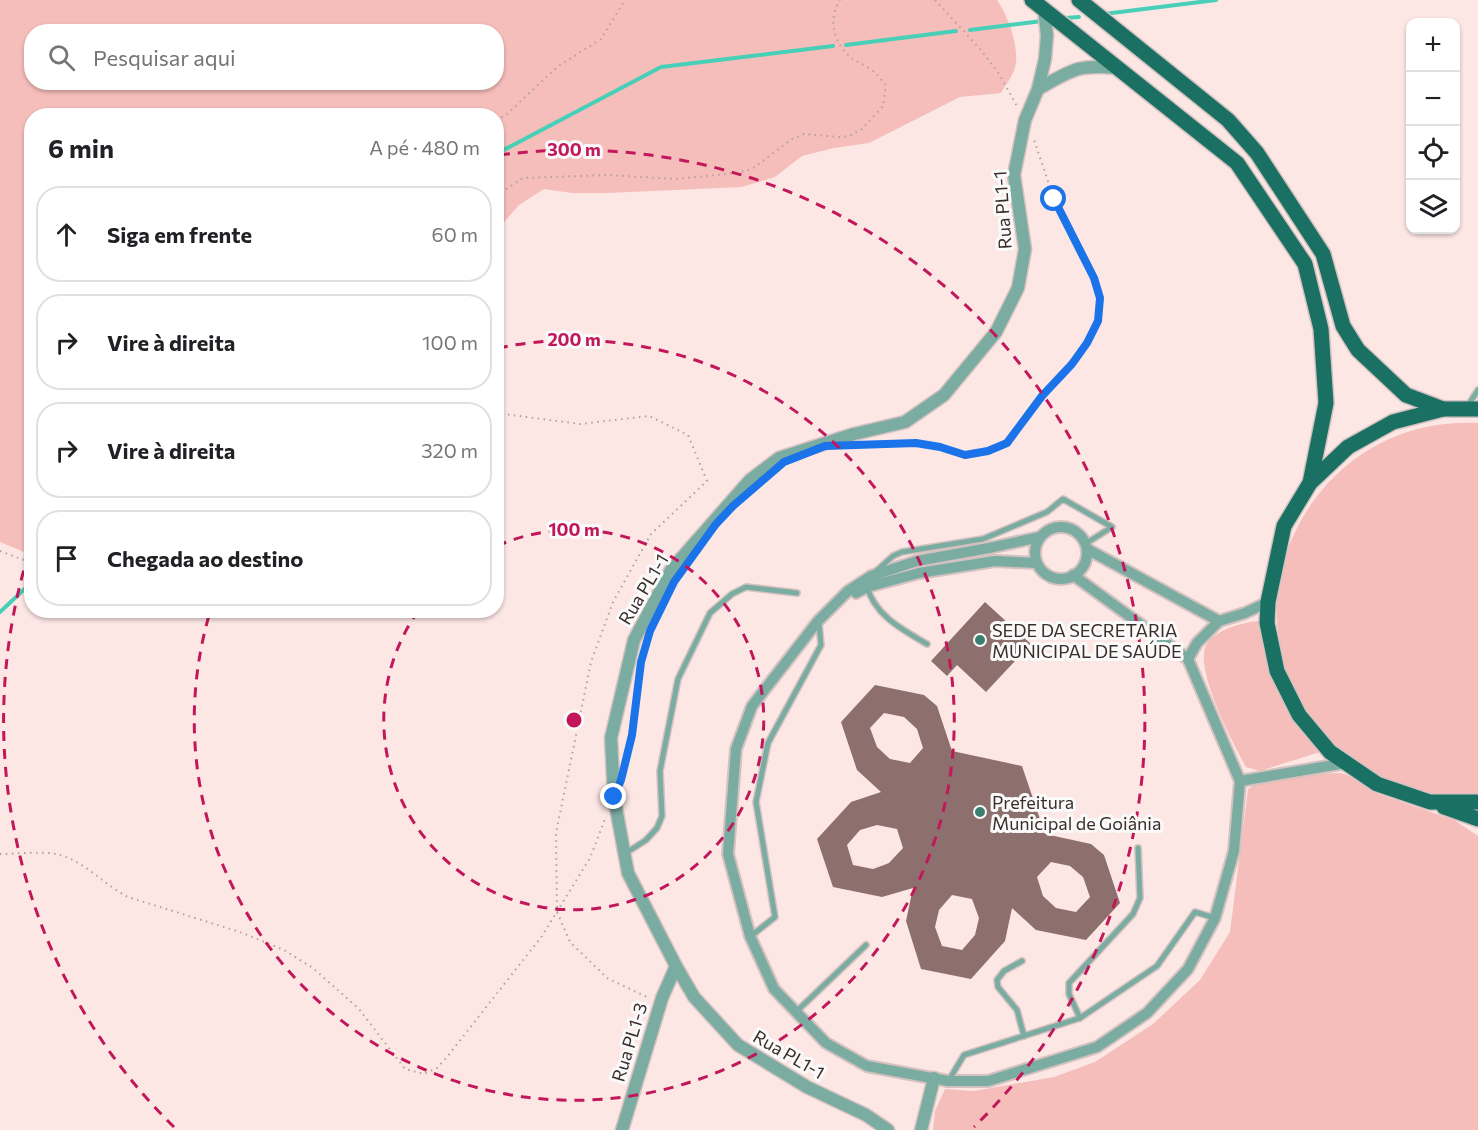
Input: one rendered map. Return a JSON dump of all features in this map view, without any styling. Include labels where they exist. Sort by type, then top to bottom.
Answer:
[{"type":"main road","points":[[1032,0],[1238,163],[1305,264],[1321,329],[1326,403],[1310,483]]},
{"type":"main road","points":[[1079,0],[1228,120],[1250,145],[1323,254],[1343,326],[1358,350],[1406,395],[1443,409]]},
{"type":"main road","points":[[1472,409],[1443,409],[1393,422],[1348,447],[1310,483],[1284,526],[1268,602],[1267,623],[1277,671],[1299,715],[1330,752],[1377,784],[1478,819]]},
{"type":"main road","points":[[1430,802],[1478,802]]},
{"type":"street","name":"Rua PL1-1","points":[[888,1130],[866,1115],[807,1087],[738,1045],[694,997],[628,873],[614,797],[611,738],[634,640],[671,570],[750,480],[779,458],[854,434],[905,422],[944,395],[996,333],[1018,288],[1025,249],[1014,175],[1025,120],[1038,89],[1047,35],[1044,10]]},
{"type":"street","points":[[1038,89],[1074,69],[1092,65],[1117,68]]},
{"type":"street","points":[[1086,546],[1084,564],[1073,576],[1065,578],[1048,575],[1036,562],[1036,545],[1040,537],[1047,531],[1065,527],[1074,530],[1086,546],[1218,621]]},
{"type":"street","points":[[1040,537],[986,544],[916,561],[871,576],[848,591],[818,621],[752,706],[736,749],[728,854],[750,936],[774,989],[826,1043],[867,1066],[948,1081],[988,1081],[1096,1047],[1147,1013],[1181,977],[1188,969],[1215,918],[1234,851],[1240,781],[1188,658],[1073,576]]},
{"type":"street","points":[[842,599],[867,587],[919,573],[995,561],[1036,562]]},
{"type":"street","points":[[1188,658],[1197,643],[1218,621],[1245,613],[1268,602]]},
{"type":"street","points":[[1240,781],[1346,763]]},
{"type":"street","name":"Rua PL1-3","points":[[622,1130],[660,1003],[676,966]]},
{"type":"street","points":[[921,1130],[934,1078]]},
{"type":"lane","points":[[1472,409],[1478,390]]},
{"type":"lane","points":[[995,561],[986,544],[1047,512],[1063,499],[1112,527],[1086,546]]},
{"type":"lane","points":[[871,576],[867,587],[874,602],[894,625],[927,644]]},
{"type":"lane","points":[[625,853],[646,840],[657,828],[662,816],[660,771],[678,680],[710,613],[732,594],[746,587],[797,592]]},
{"type":"lane","points":[[750,936],[775,917],[756,802],[768,743],[821,645],[818,621]]},
{"type":"lane","points":[[1080,1018],[1069,994],[1070,983],[1133,914],[1140,898],[1138,848]]},
{"type":"lane","points":[[948,1081],[964,1055],[1080,1018],[1157,966],[1195,912],[1215,918]]},
{"type":"lane","points":[[796,1012],[866,945]]},
{"type":"lane","points":[[1022,961],[1004,971],[996,980],[998,987],[1017,1010],[1024,1036]]},
{"type":"path","points":[[504,116],[557,67],[601,39],[625,0]]},
{"type":"path","points":[[504,191],[523,178],[607,175],[676,179],[736,173],[752,168],[792,139],[804,135],[849,136],[862,129],[883,106],[886,86],[875,72],[852,58],[841,48],[834,34],[833,19],[840,0]]},
{"type":"path","points":[[862,445],[885,442],[923,443],[965,455],[988,451],[1007,443],[1042,396],[1072,364],[1098,321],[1100,298],[1094,278],[1054,199],[1025,120],[999,74],[980,49],[935,0]]},
{"type":"path","points":[[504,414],[580,424],[649,416],[688,435],[707,481],[651,534],[613,602],[591,662],[556,833],[557,912],[570,942],[607,978],[660,1003]]},
{"type":"path","points":[[0,551],[24,560]]},
{"type":"path","points":[[623,769],[632,735],[640,672]]},
{"type":"path","points":[[0,854],[56,854],[82,866],[115,891],[128,897],[240,932],[284,950],[313,968],[359,1009],[405,1069],[424,1074],[437,1068],[447,1057],[542,936],[590,858],[614,797]]},
{"type":"shaded area","points":[[0,0],[997,0],[1001,6],[1011,30],[1016,63],[1001,93],[960,97],[869,143],[802,156],[775,177],[742,187],[607,193],[572,193],[544,189],[519,205],[504,222],[504,108],[24,108],[24,552],[0,542]]},
{"type":"shaded area","points":[[1478,423],[1478,797],[1448,796],[1405,787],[1379,776],[1344,753],[1323,733],[1291,683],[1278,630],[1280,577],[1297,527],[1327,484],[1369,450],[1419,428]]},
{"type":"shaded area","points":[[1262,620],[1269,660],[1282,699],[1295,723],[1320,752],[1260,771],[1246,767],[1224,723],[1209,685],[1204,652],[1208,642],[1226,629]]},
{"type":"shaded area","points":[[1341,773],[1355,778],[1378,794],[1454,820],[1478,836],[1478,1130],[933,1130],[935,1111],[945,1089],[974,1091],[1054,1077],[1095,1062],[1153,1024],[1200,980],[1230,932],[1248,789],[1260,781]]},
{"type":"building","points":[[985,602],[1031,644],[986,692],[957,665],[947,676],[931,661]]},
{"type":"building","points":[[875,685],[924,695],[937,706],[952,751],[1022,766],[1045,834],[1091,844],[1104,855],[1120,903],[1086,940],[1036,930],[1012,908],[1005,941],[971,979],[921,969],[906,921],[913,888],[882,897],[833,887],[817,839],[851,802],[881,792],[857,770],[841,722]],"holes":[[[884,713],[904,717],[917,729],[923,748],[910,763],[890,759],[877,747],[870,728]],[[877,825],[897,829],[903,848],[889,863],[873,869],[853,865],[847,845],[860,830]],[[1051,862],[1070,866],[1083,877],[1090,897],[1076,912],[1056,908],[1043,896],[1037,877]],[[952,895],[972,899],[979,918],[975,935],[962,950],[942,946],[935,927],[939,910]]]},
{"type":"waterway","points":[[1104,14],[1216,0]]},
{"type":"waterway","points":[[1065,18],[1079,17]]},
{"type":"waterway","points":[[970,30],[1042,21]]},
{"type":"waterway","points":[[846,45],[956,31]]},
{"type":"waterway","points":[[504,150],[661,67],[833,46]]},
{"type":"waterway","points":[[0,612],[24,590]]},
{"type":"place","name":"SEDE DA SECRETARIA MUNICIPAL DE SAÚDE","points":[[980,640]]},
{"type":"place","name":"Prefeitura Municipal de Goiânia","points":[[980,812]]},
{"type":"route","points":[[614,797],[621,780],[632,735],[641,662],[650,631],[674,582],[716,524],[733,506],[784,462],[825,446],[885,442],[916,443],[940,447],[965,455],[976,455],[988,451],[1007,443],[1042,396],[1072,364],[1087,343],[1098,321],[1100,298],[1094,278],[1054,199]]}]
